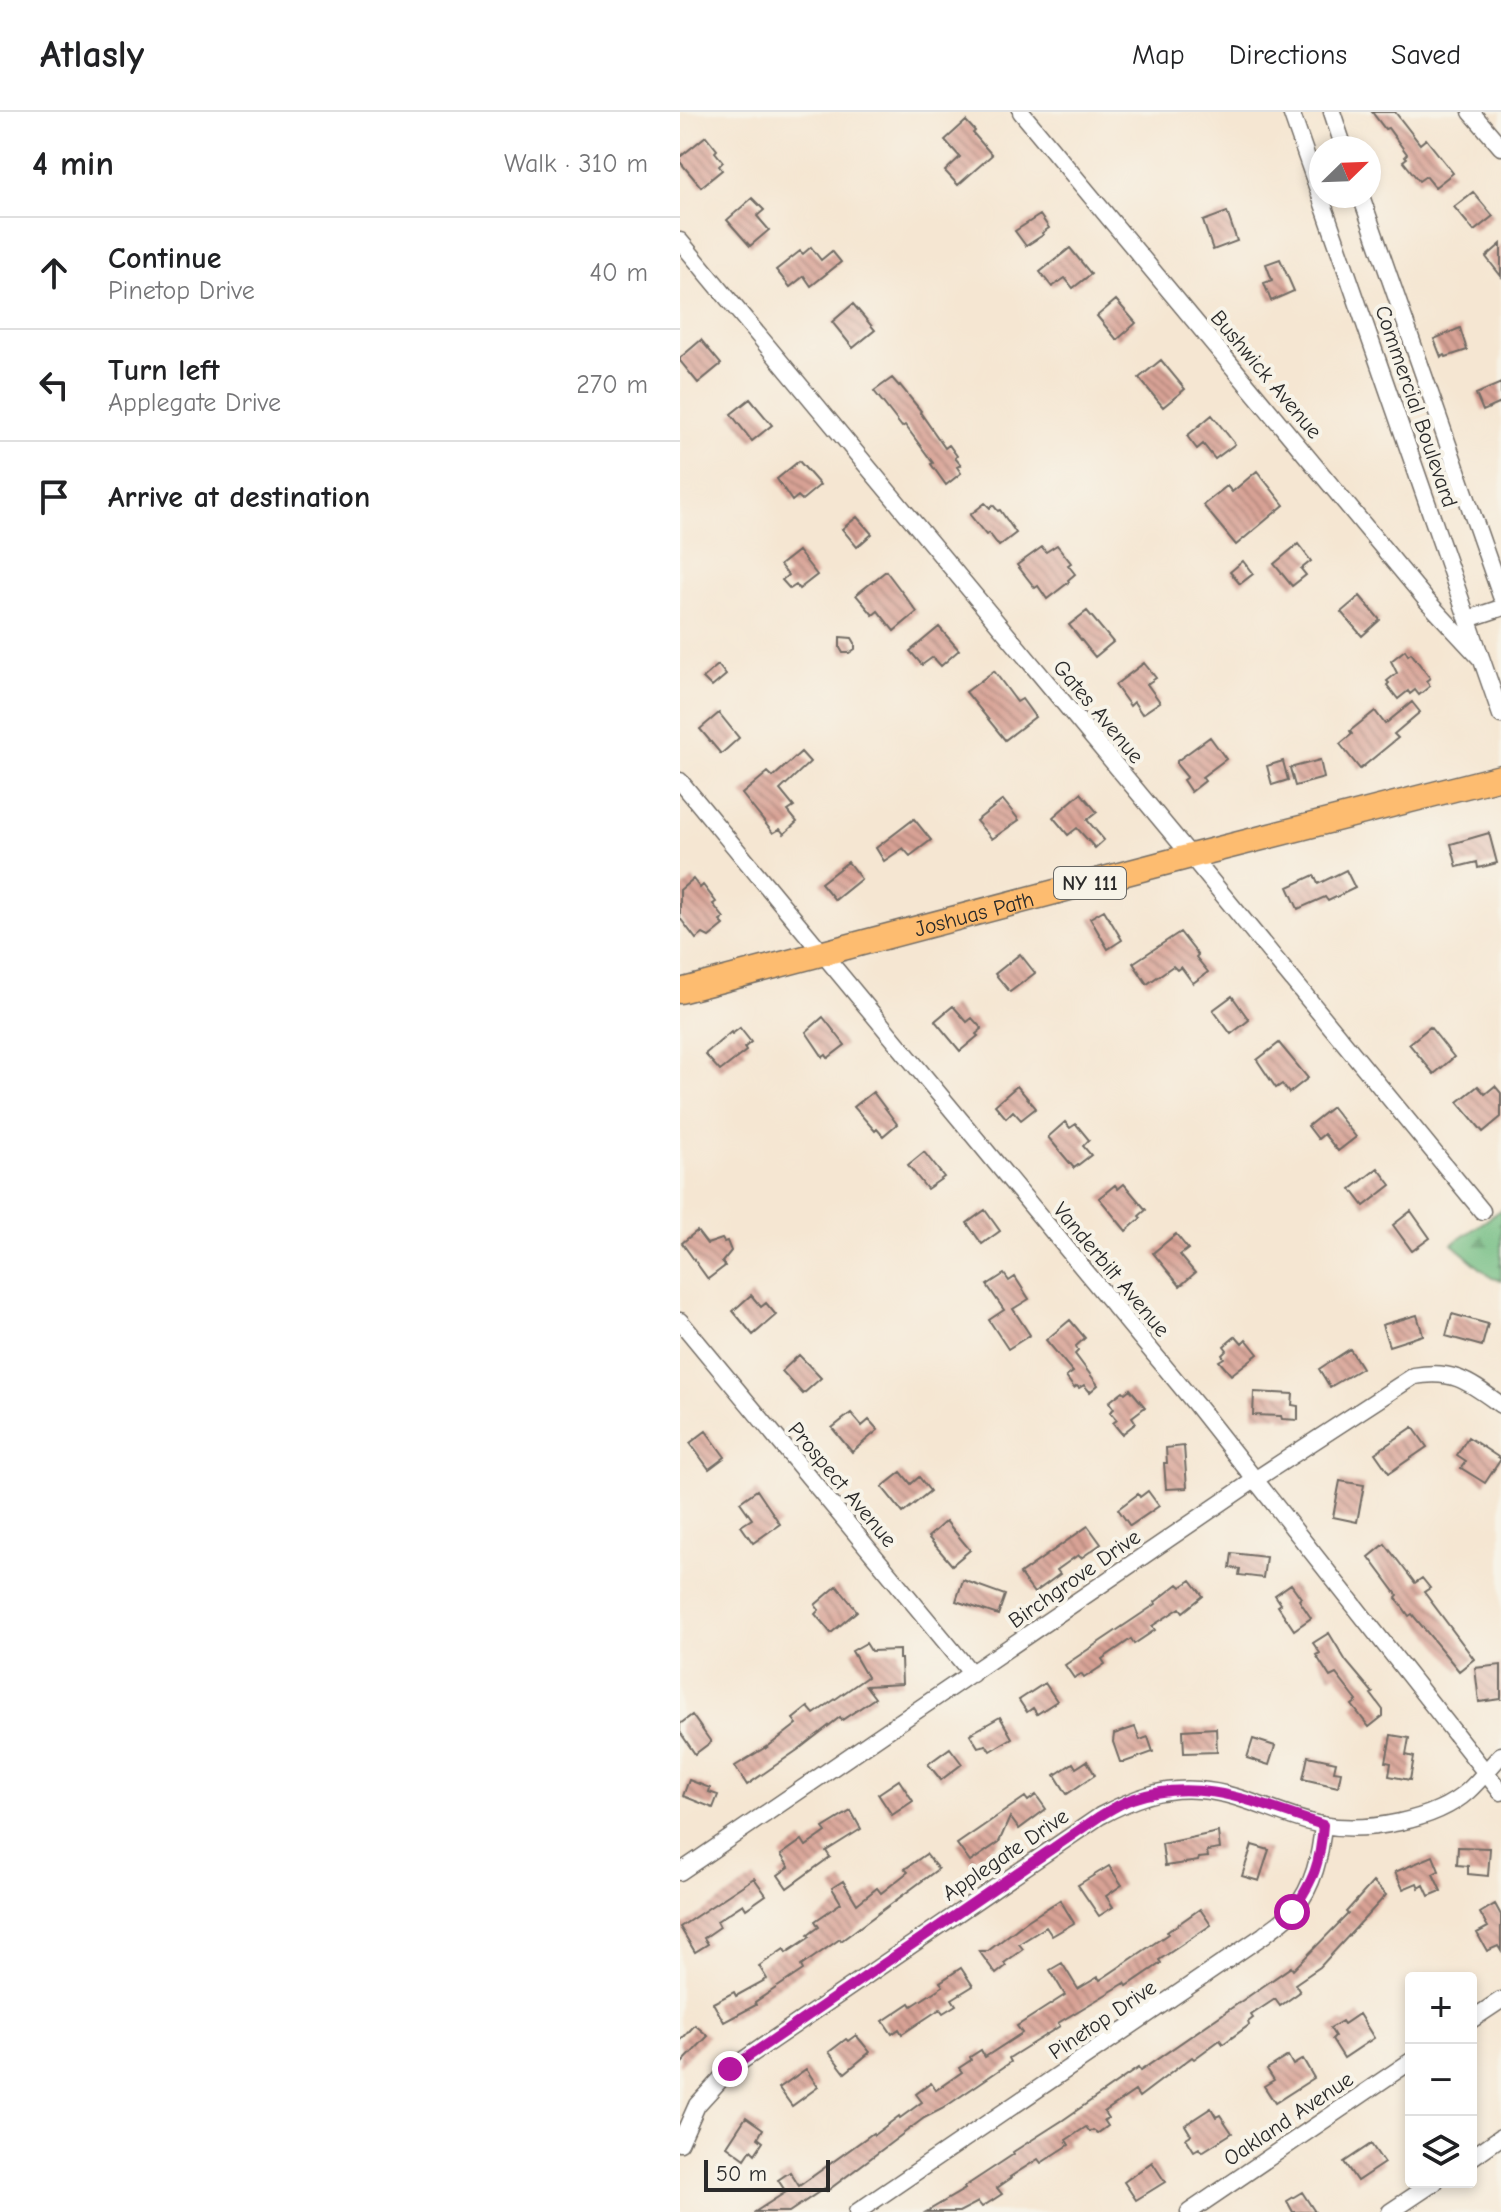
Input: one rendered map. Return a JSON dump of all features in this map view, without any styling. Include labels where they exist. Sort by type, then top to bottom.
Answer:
[{"type":"main road","name":"Joshuas Path","points":[[680,991],[1501,777]]},
{"type":"street","name":"Bushwick Avenue","points":[[1021,112],[1427,601],[1482,660]]},
{"type":"street","name":"Commercial Boulevard","points":[[1291,112],[1501,715]]},
{"type":"street","points":[[1332,112],[1340,136]]},
{"type":"street","points":[[1471,112],[1501,147]]},
{"type":"street","name":"Commercial Boulevard","points":[[1365,208],[1501,596]]},
{"type":"street","name":"Gates Avenue","points":[[680,241],[1482,1211]]},
{"type":"street","points":[[1468,619],[1501,608]]},
{"type":"street","name":"Vanderbilt Avenue","points":[[680,781],[1256,1479],[1501,1792]]},
{"type":"street","name":"Prospect Avenue","points":[[680,1321],[972,1674]]},
{"type":"street","name":"Birchgrove Drive","points":[[682,1867],[972,1674],[1256,1479],[1414,1376],[1436,1372],[1466,1380],[1501,1405]]},
{"type":"street","name":"Applegate Drive","points":[[680,2143],[697,2105],[730,2069],[1100,1816],[1131,1799],[1163,1791],[1208,1791],[1231,1794],[1323,1825],[1370,1827],[1403,1822],[1439,1809],[1466,1793],[1501,1755]]},
{"type":"street","name":"Pinetop Drive","points":[[857,2212],[1264,1935],[1292,1912],[1310,1885],[1321,1854],[1323,1825]]},
{"type":"street","points":[[1477,2016],[1501,2000]]},
{"type":"street","name":"Oakland Avenue","points":[[1189,2212],[1405,2065]]},
{"type":"street","points":[[1477,2154],[1501,2137]]},
{"type":"street","points":[[1390,2212],[1426,2188]]},
{"type":"green space","points":[[1501,1210],[1501,1280],[1492,1278],[1452,1244]]},
{"type":"building","points":[[1372,112],[1395,112],[1420,144],[1426,139],[1453,173],[1435,187],[1426,176],[1419,181],[1403,161],[1407,154]]},
{"type":"building","points":[[966,121],[992,155],[958,185],[945,171],[960,157],[945,140]]},
{"type":"building","points":[[706,136],[723,162],[719,166],[722,170],[701,187],[680,162],[680,157]]},
{"type":"building","points":[[1473,192],[1493,216],[1474,231],[1454,207]]},
{"type":"building","points":[[752,198],[764,210],[757,216],[769,230],[750,246],[727,220]]},
{"type":"building","points":[[1227,212],[1237,241],[1213,250],[1203,221]]},
{"type":"building","points":[[1040,215],[1049,228],[1026,246],[1015,231]]},
{"type":"building","points":[[1501,244],[1501,276],[1486,257]]},
{"type":"building","points":[[811,247],[821,260],[832,251],[841,262],[811,286],[804,276],[790,287],[776,270],[800,251],[803,254]]},
{"type":"building","points":[[1070,248],[1091,274],[1073,288],[1065,278],[1052,287],[1040,272]]},
{"type":"building","points":[[1280,259],[1294,291],[1271,301],[1264,283],[1272,280],[1266,264]]},
{"type":"building","points":[[1116,300],[1136,323],[1117,340],[1097,316]]},
{"type":"building","points":[[853,304],[875,330],[853,348],[832,322]]},
{"type":"building","points":[[1460,328],[1467,350],[1441,357],[1434,339]]},
{"type":"building","points":[[701,340],[721,364],[698,383],[680,358]]},
{"type":"building","points":[[1161,360],[1185,389],[1163,407],[1139,378]]},
{"type":"building","points":[[892,378],[921,411],[945,448],[949,445],[957,456],[955,458],[961,465],[957,467],[961,473],[946,485],[905,425],[902,427],[874,391]]},
{"type":"building","points":[[1501,383],[1501,403],[1483,411],[1476,394]]},
{"type":"building","points":[[750,399],[772,425],[752,441],[731,414]]},
{"type":"building","points":[[1212,415],[1235,444],[1215,459],[1203,444],[1197,449],[1187,436]]},
{"type":"building","points":[[799,461],[820,485],[802,500],[798,496],[792,501],[777,479]]},
{"type":"building","points":[[1257,471],[1284,505],[1236,545],[1203,505],[1227,486],[1232,492]]},
{"type":"building","points":[[985,503],[990,508],[993,505],[1000,510],[1016,533],[999,546],[970,515]]},
{"type":"building","points":[[857,517],[872,534],[857,547],[842,529]]},
{"type":"building","points":[[1298,544],[1311,561],[1301,569],[1306,575],[1292,586],[1274,564]]},
{"type":"building","points":[[1057,545],[1071,563],[1068,565],[1075,574],[1047,599],[1017,565],[1042,547],[1046,552]]},
{"type":"building","points":[[798,551],[817,575],[799,589],[796,585],[790,589],[782,580],[788,575],[780,565]]},
{"type":"building","points":[[1243,561],[1253,574],[1240,584],[1230,572]]},
{"type":"building","points":[[886,571],[917,612],[894,631],[878,611],[873,615],[856,595]]},
{"type":"building","points":[[1360,596],[1380,620],[1362,636],[1341,612]]},
{"type":"building","points":[[1087,611],[1113,642],[1095,657],[1069,625]]},
{"type":"building","points":[[939,627],[959,650],[941,666],[933,657],[922,665],[910,651]]},
{"type":"building","points":[[840,637],[852,638],[855,649],[843,653]]},
{"type":"building","points":[[1405,650],[1408,655],[1411,653],[1430,678],[1426,681],[1430,686],[1419,695],[1415,690],[1410,694],[1408,691],[1398,699],[1387,681],[1397,673],[1391,661]]},
{"type":"building","points":[[1144,663],[1156,678],[1147,684],[1160,702],[1142,714],[1134,702],[1130,706],[1115,685]]},
{"type":"building","points":[[718,665],[726,675],[712,687],[703,678]]},
{"type":"building","points":[[994,671],[1017,702],[1022,699],[1035,717],[1005,740],[966,692]]},
{"type":"building","points":[[1412,702],[1420,712],[1394,734],[1398,738],[1360,769],[1340,744],[1352,734],[1350,731],[1375,711],[1385,724]]},
{"type":"building","points":[[719,713],[739,738],[721,754],[700,729]]},
{"type":"building","points":[[1210,737],[1226,759],[1202,777],[1205,781],[1191,792],[1183,780],[1187,777],[1177,761]]},
{"type":"building","points":[[801,752],[810,762],[780,790],[794,807],[788,811],[797,822],[784,834],[780,829],[773,833],[742,794],[768,772],[773,777]]},
{"type":"building","points":[[1320,760],[1324,778],[1295,786],[1290,768]]},
{"type":"building","points":[[1283,761],[1288,780],[1272,785],[1267,766]]},
{"type":"building","points":[[1081,793],[1097,812],[1087,820],[1104,840],[1095,848],[1077,828],[1068,835],[1053,817]]},
{"type":"building","points":[[1003,800],[1019,820],[992,839],[976,821]]},
{"type":"building","points":[[914,819],[931,840],[910,856],[903,848],[884,861],[876,848]]},
{"type":"building","points":[[1489,833],[1497,863],[1478,868],[1477,862],[1457,867],[1451,844]]},
{"type":"building","points":[[848,862],[861,879],[835,900],[821,883]]},
{"type":"building","points":[[1346,870],[1355,888],[1328,901],[1325,897],[1298,909],[1288,887],[1314,875],[1318,884]]},
{"type":"building","points":[[693,879],[700,888],[703,885],[724,918],[720,921],[724,925],[709,937],[703,934],[696,939],[680,918],[680,890]]},
{"type":"building","points":[[1104,910],[1122,940],[1108,949],[1090,918]]},
{"type":"building","points":[[1180,932],[1208,972],[1193,983],[1181,967],[1177,970],[1173,966],[1147,984],[1133,963]]},
{"type":"building","points":[[1020,954],[1035,973],[1010,992],[995,974]]},
{"type":"building","points":[[1232,996],[1249,1020],[1231,1034],[1213,1010]]},
{"type":"building","points":[[953,1006],[967,1022],[972,1018],[982,1029],[960,1051],[935,1021]]},
{"type":"building","points":[[823,1017],[845,1045],[828,1058],[826,1055],[823,1057],[806,1032]]},
{"type":"building","points":[[1430,1027],[1454,1057],[1434,1074],[1409,1044]]},
{"type":"building","points":[[740,1028],[751,1042],[744,1048],[746,1051],[720,1071],[705,1054]]},
{"type":"building","points":[[1279,1043],[1308,1078],[1289,1093],[1282,1084],[1276,1088],[1257,1060]]},
{"type":"building","points":[[1017,1086],[1036,1108],[1021,1120],[1013,1111],[1006,1118],[995,1105]]},
{"type":"building","points":[[1478,1086],[1485,1094],[1495,1086],[1501,1093],[1501,1117],[1483,1132],[1458,1102]]},
{"type":"building","points":[[873,1092],[897,1124],[883,1136],[854,1107]]},
{"type":"building","points":[[1332,1107],[1356,1137],[1338,1151],[1324,1134],[1318,1139],[1308,1126]]},
{"type":"building","points":[[1065,1122],[1070,1128],[1076,1124],[1089,1140],[1083,1146],[1091,1155],[1074,1168],[1048,1137]]},
{"type":"building","points":[[924,1152],[944,1177],[927,1189],[908,1165]]},
{"type":"building","points":[[1378,1168],[1391,1185],[1364,1206],[1351,1189]]},
{"type":"building","points":[[1124,1184],[1146,1210],[1126,1231],[1099,1198],[1115,1185],[1118,1189]]},
{"type":"building","points":[[985,1210],[1000,1231],[982,1244],[967,1223]]},
{"type":"building","points":[[1411,1211],[1430,1238],[1412,1251],[1393,1225]]},
{"type":"building","points":[[697,1231],[707,1244],[722,1239],[727,1241],[731,1251],[722,1262],[725,1266],[708,1279],[682,1243]]},
{"type":"building","points":[[1176,1234],[1188,1249],[1180,1255],[1195,1273],[1180,1286],[1153,1253]]},
{"type":"building","points":[[1004,1274],[1009,1281],[1015,1277],[1029,1299],[1013,1309],[1030,1335],[1008,1349],[989,1320],[1004,1310],[987,1285]]},
{"type":"building","points":[[751,1295],[761,1307],[766,1303],[776,1315],[753,1335],[733,1311]]},
{"type":"building","points":[[1452,1314],[1488,1324],[1482,1346],[1446,1336]]},
{"type":"building","points":[[1417,1315],[1423,1335],[1389,1346],[1382,1325]]},
{"type":"building","points":[[1070,1320],[1085,1338],[1076,1346],[1078,1351],[1075,1354],[1098,1385],[1090,1392],[1084,1385],[1074,1388],[1066,1377],[1073,1372],[1046,1340]]},
{"type":"building","points":[[1236,1336],[1242,1343],[1246,1339],[1258,1354],[1231,1375],[1219,1361],[1227,1350],[1224,1346]]},
{"type":"building","points":[[1350,1349],[1362,1368],[1330,1387],[1319,1369]]},
{"type":"building","points":[[799,1355],[821,1378],[803,1394],[782,1371]]},
{"type":"building","points":[[1130,1389],[1145,1407],[1132,1417],[1136,1423],[1122,1434],[1113,1423],[1117,1420],[1110,1412],[1114,1409],[1109,1402]]},
{"type":"building","points":[[1254,1392],[1293,1394],[1292,1405],[1298,1406],[1298,1420],[1253,1415]]},
{"type":"building","points":[[851,1413],[862,1426],[869,1420],[878,1430],[852,1452],[832,1428]]},
{"type":"building","points":[[1413,1427],[1427,1447],[1389,1473],[1375,1453]]},
{"type":"building","points":[[706,1431],[725,1457],[709,1469],[690,1443]]},
{"type":"building","points":[[1468,1437],[1501,1459],[1485,1483],[1461,1468],[1466,1461],[1457,1455]]},
{"type":"building","points":[[1184,1446],[1187,1488],[1166,1489],[1166,1448]]},
{"type":"building","points":[[901,1472],[911,1484],[919,1477],[930,1491],[903,1513],[882,1487]]},
{"type":"building","points":[[1340,1481],[1364,1485],[1357,1522],[1333,1517]]},
{"type":"building","points":[[757,1490],[780,1524],[753,1543],[741,1526],[752,1519],[740,1502]]},
{"type":"building","points":[[1148,1491],[1159,1506],[1130,1526],[1118,1509],[1138,1494],[1140,1497]]},
{"type":"building","points":[[946,1521],[970,1550],[952,1565],[928,1537]]},
{"type":"building","points":[[1088,1526],[1101,1544],[1057,1570],[1060,1574],[1034,1593],[1020,1574]]},
{"type":"building","points":[[1385,1544],[1415,1583],[1422,1578],[1430,1588],[1424,1592],[1474,1659],[1459,1671],[1412,1614],[1409,1616],[1369,1557]]},
{"type":"building","points":[[1232,1553],[1266,1557],[1263,1578],[1239,1575],[1240,1569],[1230,1568]]},
{"type":"building","points":[[963,1580],[1005,1595],[998,1615],[956,1601]]},
{"type":"building","points":[[1191,1580],[1203,1596],[1183,1612],[1180,1608],[1152,1626],[1155,1630],[1134,1644],[1131,1639],[1102,1659],[1105,1664],[1084,1678],[1081,1674],[1074,1678],[1065,1665],[1156,1604],[1178,1584],[1181,1587]]},
{"type":"building","points":[[1291,1584],[1311,1618],[1294,1630],[1278,1606],[1281,1604],[1275,1595]]},
{"type":"building","points":[[837,1586],[857,1611],[831,1633],[815,1614],[819,1610],[815,1605]]},
{"type":"building","points":[[1329,1633],[1383,1710],[1383,1716],[1369,1727],[1352,1705],[1357,1701],[1336,1674],[1330,1677],[1316,1655],[1320,1653],[1313,1643]]},
{"type":"building","points":[[866,1643],[871,1651],[899,1650],[902,1684],[866,1686],[875,1698],[842,1720],[840,1717],[747,1785],[735,1766],[766,1748],[797,1724],[793,1719],[808,1707],[814,1714],[867,1677],[852,1651]]},
{"type":"building","points":[[1501,1665],[1501,1699],[1479,1702],[1475,1668]]},
{"type":"building","points":[[1045,1683],[1057,1701],[1037,1714],[1033,1708],[1027,1712],[1019,1700]]},
{"type":"building","points":[[692,1715],[711,1742],[695,1754],[680,1732],[680,1724]]},
{"type":"building","points":[[1000,1717],[1012,1738],[990,1751],[986,1745],[978,1747],[970,1734]]},
{"type":"building","points":[[1135,1727],[1140,1740],[1148,1737],[1153,1752],[1120,1762],[1113,1742],[1114,1734]]},
{"type":"building","points":[[1216,1728],[1217,1752],[1184,1753],[1183,1730]]},
{"type":"building","points":[[1391,1735],[1409,1738],[1406,1755],[1414,1757],[1410,1780],[1389,1776],[1391,1763],[1386,1762]]},
{"type":"building","points":[[1253,1739],[1275,1746],[1269,1765],[1247,1758]]},
{"type":"building","points":[[950,1748],[962,1764],[941,1780],[928,1764]]},
{"type":"building","points":[[1308,1756],[1336,1762],[1334,1771],[1341,1772],[1338,1787],[1303,1779]]},
{"type":"building","points":[[1087,1761],[1095,1775],[1067,1794],[1055,1775],[1073,1763],[1076,1768]]},
{"type":"building","points":[[689,1780],[710,1788],[709,1792],[718,1795],[713,1808],[683,1796]]},
{"type":"building","points":[[899,1780],[913,1801],[892,1815],[878,1794]]},
{"type":"building","points":[[1036,1795],[1046,1809],[1019,1829],[1010,1817],[999,1842],[970,1862],[957,1844],[1025,1797],[1028,1801]]},
{"type":"building","points":[[851,1811],[861,1829],[826,1851],[830,1857],[787,1888],[778,1875],[789,1867],[781,1855],[802,1840],[806,1846],[826,1832],[823,1828]]},
{"type":"building","points":[[1218,1832],[1220,1849],[1207,1851],[1208,1857],[1165,1866],[1162,1844]]},
{"type":"building","points":[[1252,1845],[1269,1850],[1259,1881],[1242,1876]]},
{"type":"building","points":[[1458,1847],[1490,1848],[1488,1876],[1468,1874],[1468,1866],[1457,1865]]},
{"type":"building","points":[[926,1854],[938,1869],[841,1941],[801,1966],[803,1970],[755,2002],[756,2005],[724,2022],[713,2003],[734,1992],[736,1996],[767,1979],[759,1966],[784,1949],[786,1953],[810,1937],[808,1935],[819,1927],[815,1921],[841,1903],[832,1888],[843,1881],[857,1904],[877,1888],[881,1893],[908,1872],[905,1869]]},
{"type":"building","points":[[1433,1856],[1439,1871],[1433,1874],[1441,1891],[1429,1896],[1424,1885],[1419,1888],[1417,1883],[1403,1889],[1395,1872]]},
{"type":"building","points":[[1109,1866],[1122,1885],[1106,1896],[1113,1907],[1099,1916],[1078,1885]]},
{"type":"building","points":[[754,1878],[766,1895],[746,1909],[743,1904],[717,1921],[720,1927],[704,1938],[708,1944],[695,1952],[680,1927]]},
{"type":"building","points":[[1373,1882],[1386,1895],[1320,1967],[1295,1984],[1300,1992],[1280,2006],[1275,1999],[1251,2015],[1253,2018],[1249,2025],[1223,2044],[1220,2040],[1194,2059],[1192,2057],[1139,2097],[1135,2091],[1104,2112],[1108,2126],[1098,2133],[1090,2132],[1086,2127],[1066,2140],[1069,2145],[1041,2163],[1038,2159],[1010,2177],[997,2188],[1002,2194],[982,2207],[978,2202],[959,2212],[926,2212],[965,2189],[1013,2152],[1138,2068],[1140,2071],[1291,1967],[1293,1970],[1348,1914],[1346,1912]]},
{"type":"building","points":[[1060,1900],[1074,1923],[1052,1936],[1046,1927],[1019,1944],[1023,1949],[1004,1963],[1006,1966],[996,1974],[979,1951],[988,1951]]},
{"type":"building","points":[[1495,1904],[1501,1915],[1501,1951],[1498,1946],[1487,1951],[1477,1933],[1488,1927],[1480,1913]]},
{"type":"building","points":[[1200,1909],[1211,1925],[1159,1960],[1161,1963],[1127,1986],[1125,1983],[1058,2023],[1060,2026],[1009,2058],[1011,2062],[924,2118],[827,2191],[825,2188],[789,2212],[755,2212],[786,2192],[778,2180],[790,2172],[799,2186],[922,2102],[916,2094],[931,2083],[936,2090],[962,2072],[959,2068],[971,2060],[970,2057],[981,2050],[985,2057],[1022,2033],[1017,2026],[1065,1995],[1050,1970],[1062,1963],[1078,1989],[1098,1977],[1100,1980]]},
{"type":"building","points":[[961,1968],[973,1986],[952,1999],[956,2005],[943,2013],[940,2009],[902,2034],[899,2029],[892,2034],[883,2021],[943,1986],[940,1982]]},
{"type":"building","points":[[1359,2014],[1374,2038],[1344,2058],[1332,2039],[1335,2036],[1330,2028],[1342,2021],[1344,2024]]},
{"type":"building","points":[[695,2025],[708,2036],[680,2065],[680,2041]]},
{"type":"building","points":[[856,2035],[870,2052],[845,2073],[829,2052]]},
{"type":"building","points":[[1288,2056],[1293,2065],[1303,2059],[1314,2078],[1275,2103],[1264,2086],[1274,2080],[1267,2069]]},
{"type":"building","points":[[806,2069],[818,2087],[792,2106],[779,2088]]},
{"type":"building","points":[[1211,2108],[1232,2133],[1202,2152],[1199,2148],[1194,2151],[1186,2138],[1191,2135],[1185,2125]]},
{"type":"building","points":[[746,2117],[763,2129],[758,2138],[763,2142],[755,2154],[751,2150],[745,2159],[727,2146]]},
{"type":"building","points":[[1371,2144],[1384,2163],[1357,2181],[1344,2162]]},
{"type":"building","points":[[1152,2162],[1165,2182],[1136,2200],[1124,2182]]},
{"type":"building","points":[[1302,2192],[1315,2212],[1293,2212],[1287,2201]]},
{"type":"route","points":[[730,2069],[1100,1816],[1131,1799],[1163,1791],[1197,1790],[1231,1794],[1323,1825],[1321,1854],[1310,1885],[1292,1912]]}]
